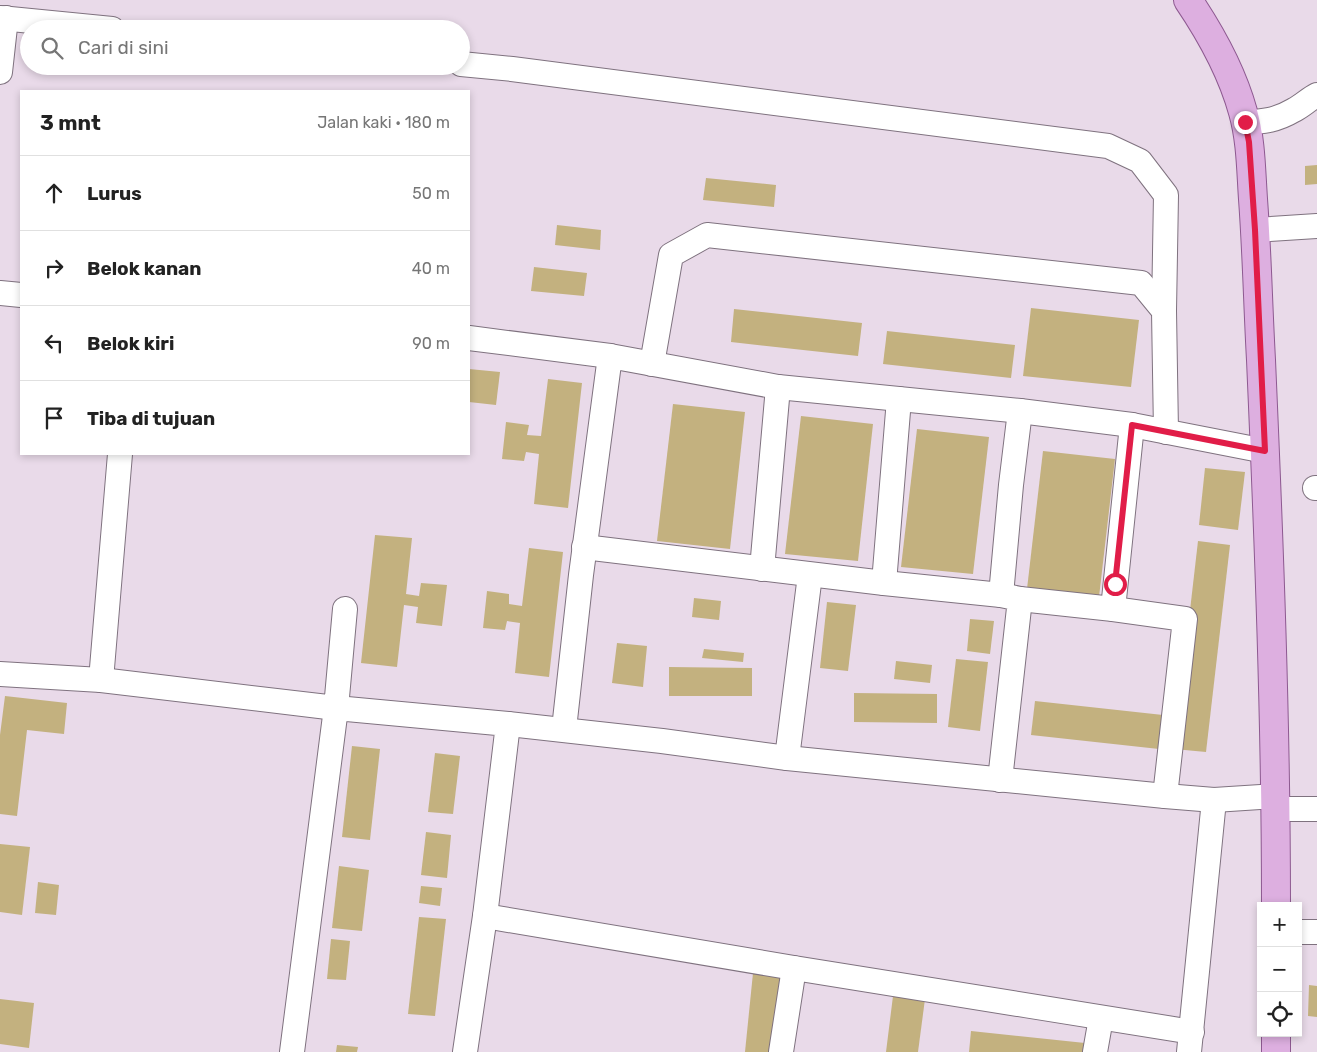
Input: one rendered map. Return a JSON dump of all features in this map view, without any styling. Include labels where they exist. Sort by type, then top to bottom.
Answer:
[{"type":"main road","points":[[1188,0],[1205,26],[1223,60],[1235,88],[1249,142],[1265,451],[1276,803],[1276,902]]},
{"type":"main road","points":[[1276,1037],[1276,1052]]},
{"type":"street","points":[[0,72],[3,18],[23,20]]},
{"type":"street","points":[[470,65],[1108,146],[1140,161],[1166,195],[1164,311],[1166,432]]},
{"type":"street","points":[[1245,122],[1265,122],[1279,117],[1317,96]]},
{"type":"street","points":[[1255,230],[1317,226]]},
{"type":"street","points":[[652,364],[671,255],[707,236],[1141,283],[1164,311]]},
{"type":"street","points":[[0,293],[20,295]]},
{"type":"street","points":[[470,338],[610,356],[778,387],[1020,411],[1132,425],[1265,451]]},
{"type":"street","points":[[564,729],[584,547],[610,356]]},
{"type":"street","points":[[762,569],[778,387]]},
{"type":"street","points":[[884,583],[899,399]]},
{"type":"street","points":[[1000,780],[1010,597],[1011,484],[1020,411]]},
{"type":"street","points":[[1113,609],[1132,425]]},
{"type":"street","points":[[101,680],[120,455]]},
{"type":"street","points":[[584,547],[1185,619],[1165,796]]},
{"type":"street","points":[[787,758],[810,574]]},
{"type":"street","points":[[292,1052],[336,708],[345,609]]},
{"type":"street","points":[[0,674],[101,680],[336,708],[564,729],[787,758],[1165,796],[1276,803],[1317,809]]},
{"type":"street","points":[[465,1052],[485,916],[508,724]]},
{"type":"street","points":[[485,916],[1101,1018],[1190,1042],[1214,800]]},
{"type":"street","points":[[1302,932],[1317,932]]},
{"type":"street","points":[[781,1052],[794,968]]},
{"type":"street","points":[[1095,1052],[1101,1018]]},
{"type":"building","points":[[1317,165],[1317,184],[1305,185],[1305,166]]},
{"type":"building","points":[[706,178],[776,185],[774,207],[703,200]]},
{"type":"building","points":[[557,225],[601,230],[600,250],[555,245]]},
{"type":"building","points":[[534,267],[587,273],[584,296],[531,291]]},
{"type":"building","points":[[1031,308],[1139,320],[1131,387],[1023,376]]},
{"type":"building","points":[[734,309],[862,323],[858,356],[731,342]]},
{"type":"building","points":[[887,331],[1015,345],[1011,378],[883,364]]},
{"type":"building","points":[[470,369],[500,372],[496,405],[470,402]]},
{"type":"building","points":[[548,379],[582,383],[568,508],[534,504],[539,454],[526,452],[524,461],[502,459],[506,422],[529,425],[527,435],[541,436]]},
{"type":"building","points":[[673,404],[745,412],[730,549],[657,541]]},
{"type":"building","points":[[801,416],[873,424],[858,561],[785,554]]},
{"type":"building","points":[[917,429],[989,437],[973,574],[901,567]]},
{"type":"building","points":[[1043,451],[1115,459],[1099,597],[1027,589]]},
{"type":"building","points":[[1205,468],[1245,472],[1238,530],[1199,525]]},
{"type":"building","points":[[375,535],[412,538],[406,594],[419,596],[421,583],[447,585],[442,626],[416,623],[418,607],[404,605],[397,667],[361,663]]},
{"type":"building","points":[[1198,541],[1230,545],[1206,752],[1174,749]]},
{"type":"building","points":[[529,548],[563,552],[549,677],[515,673],[520,623],[507,621],[505,630],[483,628],[487,591],[509,594],[509,604],[522,606]]},
{"type":"building","points":[[694,598],[721,601],[719,620],[692,617]]},
{"type":"building","points":[[827,602],[856,605],[848,671],[820,668]]},
{"type":"building","points":[[970,619],[994,621],[990,654],[967,651]]},
{"type":"building","points":[[617,643],[647,646],[643,687],[612,683]]},
{"type":"building","points":[[704,649],[744,653],[743,662],[702,658]]},
{"type":"building","points":[[956,659],[988,662],[980,731],[948,727]]},
{"type":"building","points":[[896,661],[932,665],[930,683],[894,679]]},
{"type":"building","points":[[669,667],[752,668],[752,696],[669,696]]},
{"type":"building","points":[[854,693],[937,694],[937,723],[854,722]]},
{"type":"building","points":[[5,696],[67,703],[64,734],[27,730],[17,816],[0,814],[0,735]]},
{"type":"building","points":[[1035,701],[1163,715],[1159,749],[1031,735]]},
{"type":"building","points":[[352,746],[380,749],[370,840],[342,837]]},
{"type":"building","points":[[435,753],[460,756],[453,814],[428,812]]},
{"type":"building","points":[[426,832],[451,835],[447,878],[421,875]]},
{"type":"building","points":[[0,844],[30,847],[22,915],[0,912]]},
{"type":"building","points":[[339,866],[369,870],[362,931],[332,928]]},
{"type":"building","points":[[38,882],[59,885],[56,915],[35,913]]},
{"type":"building","points":[[421,886],[442,888],[440,906],[419,903]]},
{"type":"building","points":[[419,917],[446,919],[435,1016],[408,1014]]},
{"type":"building","points":[[331,939],[350,941],[346,980],[327,979]]},
{"type":"building","points":[[753,973],[785,977],[777,1052],[745,1052]]},
{"type":"building","points":[[1309,985],[1317,986],[1317,1017],[1308,1016]]},
{"type":"building","points":[[893,996],[925,999],[918,1052],[886,1052]]},
{"type":"building","points":[[0,999],[34,1003],[29,1048],[0,1044]]},
{"type":"building","points":[[971,1031],[1085,1043],[1084,1052],[969,1052]]},
{"type":"building","points":[[337,1045],[358,1047],[357,1052],[336,1052]]},
{"type":"route","points":[[1115,584],[1132,425],[1265,451],[1255,230],[1249,142],[1245,122]]}]
